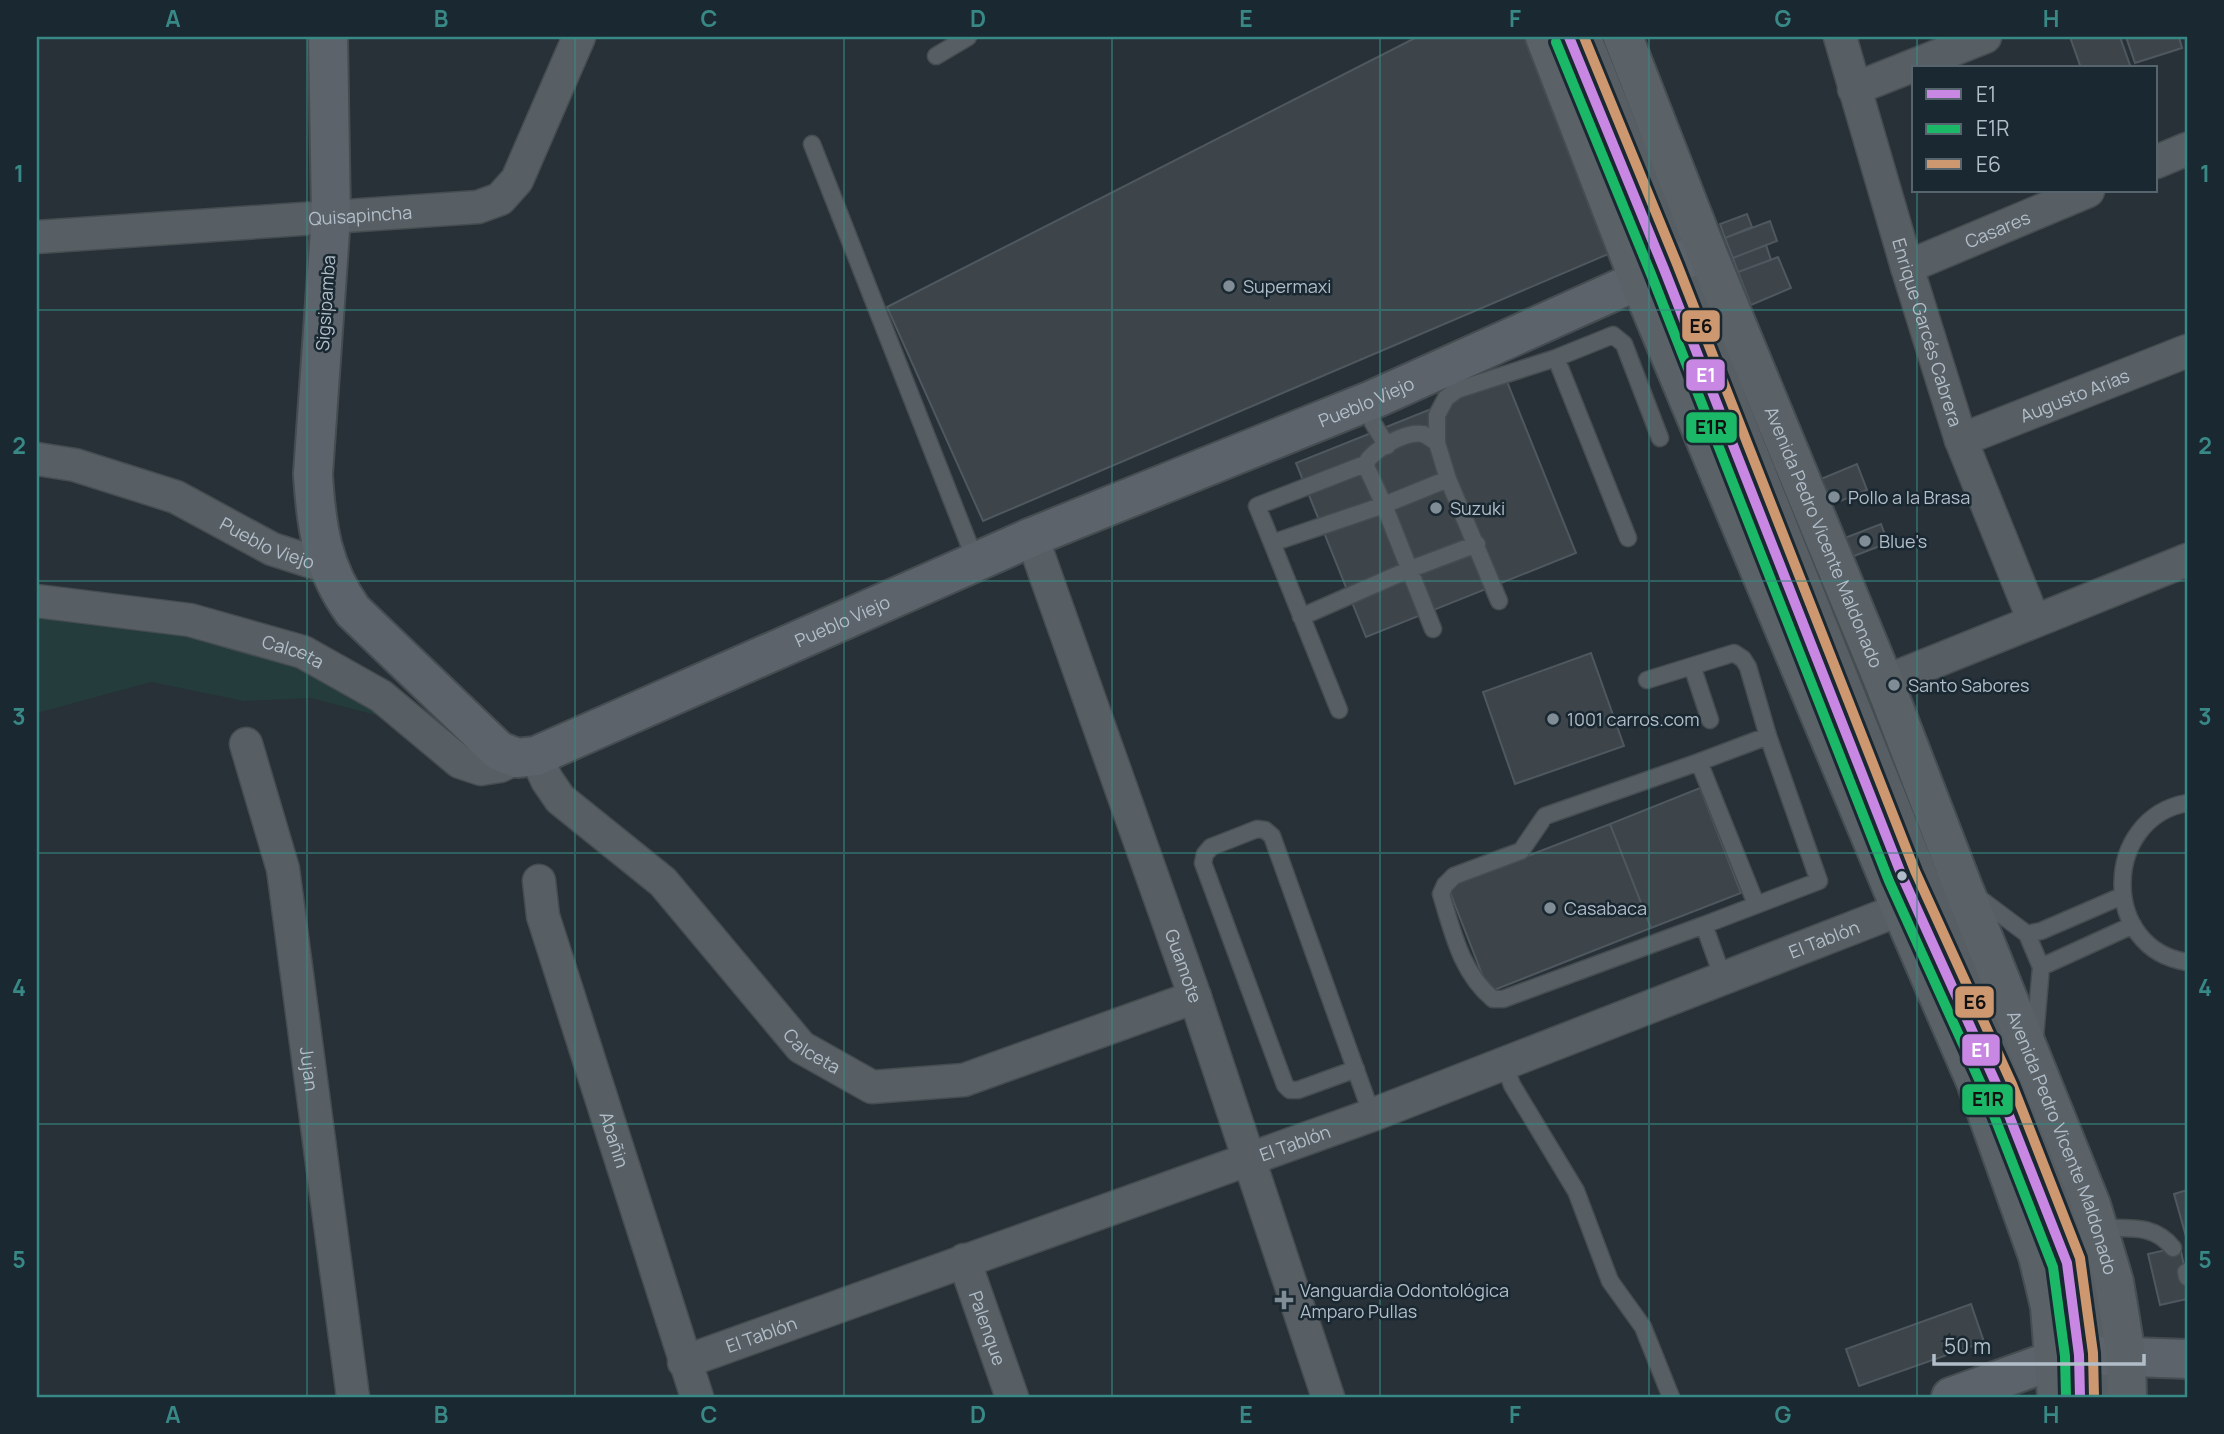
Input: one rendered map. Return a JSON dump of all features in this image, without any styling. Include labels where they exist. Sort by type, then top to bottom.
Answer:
[{"type":"main road","name":"Avenida Pedro Vicente Maldonado","points":[[1545,37],[1673,265],[1884,682],[1962,885],[2091,1205],[2114,1282],[2090,1356],[2057,1397]]},
{"type":"main road","name":"Avenida Pedro Vicente Maldonado","points":[[1623,37],[1673,265],[1901,909],[1976,1082],[2038,1256],[2050,1306],[2127,1397]]},
{"type":"street","name":"Sigsipamba","points":[[328,37],[331,216],[313,474],[315,511],[328,567]]},
{"type":"street","name":"Quisapincha","points":[[37,237],[478,207],[500,199],[517,180],[579,37]]},
{"type":"street","name":"Enrique Garcés Cabrera","points":[[1840,37],[1961,440],[2035,621]]},
{"type":"street","points":[[1854,89],[1985,37]]},
{"type":"street","points":[[2158,161],[2187,149]]},
{"type":"street","name":"Casares","points":[[1907,267],[2086,192]]},
{"type":"street","name":"Pueblo Viejo","points":[[37,459],[75,465],[176,498],[272,549],[328,567],[338,591],[353,611],[499,751],[527,757],[1032,537],[1369,401],[1673,265]]},
{"type":"street","name":"Augusto Arias","points":[[1961,440],[2187,351]]},
{"type":"street","name":"Guamote","points":[[1032,537],[1195,997],[1328,1397]]},
{"type":"street","points":[[1884,682],[2187,560]]},
{"type":"street","name":"Calceta","points":[[37,601],[190,620],[303,652],[380,696],[460,762],[481,769],[527,757],[560,799],[663,882],[801,1047],[872,1087],[964,1080],[1195,997]]},
{"type":"street","name":"Jujan","points":[[246,744],[283,869],[353,1397]]},
{"type":"street","name":"Abañin","points":[[539,881],[542,916],[697,1397]]},
{"type":"street","name":"El Tablón","points":[[684,1362],[1371,1115],[1901,909]]},
{"type":"street","name":"Palenque","points":[[964,1260],[1012,1397]]},
{"type":"street","points":[[1951,1397],[2090,1356],[2187,1359]]},
{"type":"lane","points":[[936,56],[968,37]]},
{"type":"lane","points":[[1569,37],[1673,265],[2085,1257],[2090,1356],[2080,1397]]},
{"type":"lane","points":[[1593,37],[1673,265],[1902,876],[1999,1090],[2067,1263],[2103,1397]]},
{"type":"lane","points":[[812,144],[976,562]]},
{"type":"lane","points":[[1499,601],[1448,479],[1437,443],[1437,415],[1446,398],[1457,390],[1556,358],[1614,335],[1624,344],[1660,438]]},
{"type":"lane","points":[[1556,358],[1628,538]]},
{"type":"lane","points":[[1369,401],[1390,444]]},
{"type":"lane","points":[[1339,710],[1256,506],[1365,464],[1374,453],[1407,436],[1426,435],[1437,443]]},
{"type":"lane","points":[[1365,464],[1433,629]]},
{"type":"lane","points":[[1272,543],[1384,505],[1448,479]]},
{"type":"lane","points":[[1301,617],[1408,570],[1476,544]]},
{"type":"lane","points":[[1647,680],[1734,653],[1743,659],[1748,667],[1768,736],[1819,881],[1503,999],[1493,999],[1485,993],[1462,961],[1441,894],[1454,876],[1521,851],[1545,816],[1768,736]]},
{"type":"lane","points":[[1692,666],[1710,720]]},
{"type":"lane","points":[[1699,762],[1756,904]]},
{"type":"lane","points":[[2187,803],[2175,805],[2151,820],[2132,841],[2122,868],[2122,896],[2133,925],[2152,947],[2176,960],[2187,962]]},
{"type":"lane","points":[[1356,1069],[1298,1090],[1290,1090],[1285,1085],[1203,863],[1205,854],[1211,847],[1257,829],[1265,830],[1272,836],[1356,1069],[1371,1115]]},
{"type":"lane","points":[[1962,885],[2027,934],[2040,967],[2034,1049],[2037,1071]]},
{"type":"lane","points":[[2027,934],[2041,931],[2122,896]]},
{"type":"lane","points":[[1704,925],[1723,978]]},
{"type":"lane","points":[[2040,967],[2133,925]]},
{"type":"lane","points":[[1504,1063],[1512,1085],[1576,1191],[1610,1282],[1643,1327],[1671,1397]]},
{"type":"lane","points":[[2098,1228],[2148,1229],[2166,1239],[2173,1248]]},
{"type":"green space","points":[[37,604],[296,652],[387,718],[311,698],[244,701],[151,682],[37,713]]},
{"type":"building","name":"Supermaxi","points":[[1417,37],[1528,37],[1620,249],[983,521],[887,307]]},
{"type":"building","points":[[2070,37],[2120,37],[2130,66],[2080,66]]},
{"type":"building","points":[[2126,37],[2179,37],[2182,48],[2135,63]]},
{"type":"building","points":[[1747,214],[1752,227],[1725,238],[1720,224]]},
{"type":"building","points":[[1770,221],[1777,241],[1733,258],[1725,238]]},
{"type":"building","points":[[1766,245],[1771,260],[1738,272],[1733,258]]},
{"type":"building","points":[[1778,257],[1791,288],[1751,305],[1738,272]]},
{"type":"building","name":"Suzuki","points":[[1506,379],[1576,553],[1366,637],[1296,463]]},
{"type":"building","points":[[1857,464],[1867,490],[1826,507],[1816,481]]},
{"type":"building","name":"Blue's","points":[[1881,524],[1888,543],[1849,558],[1842,539]]},
{"type":"building","name":"1001 carros.com","points":[[1591,653],[1624,746],[1515,784],[1483,692]]},
{"type":"building","points":[[1700,788],[1741,893],[1651,928],[1610,824]]},
{"type":"building","name":"Casabaca","points":[[1610,824],[1651,928],[1489,992],[1448,887]]},
{"type":"building","points":[[2187,1190],[2187,1240],[2174,1194]]},
{"type":"building","points":[[2180,1247],[2187,1279],[2187,1299],[2160,1305],[2148,1254]]},
{"type":"building","points":[[1971,1304],[1984,1342],[1859,1386],[1846,1349]]},
{"type":"transit line","name":"E1","points":[[1569,37],[1664,269],[1902,876],[1999,1090],[2067,1263],[2079,1355],[2080,1397]]},
{"type":"transit line","name":"E6","points":[[1584,37],[1677,264],[1915,871],[2012,1084],[2080,1258],[2093,1353],[2094,1397]]},
{"type":"transit line","name":"E1R","points":[[1556,42],[1651,274],[1889,881],[1986,1095],[2053,1267],[2065,1356],[2066,1397]]},
{"type":"place","name":"Supermaxi","points":[[1229,286]]},
{"type":"place","name":"Pollo a la Brasa","points":[[1834,497]]},
{"type":"place","name":"Suzuki","points":[[1436,508]]},
{"type":"place","name":"Blue's","points":[[1865,541]]},
{"type":"place","name":"Santo Sabores","points":[[1894,685]]},
{"type":"place","name":"1001 carros.com","points":[[1553,719]]},
{"type":"place","name":"Casabaca","points":[[1550,908]]},
{"type":"place","name":"Vanguardia Odontológica Amparo Pullas","points":[[1284,1300]]}]
